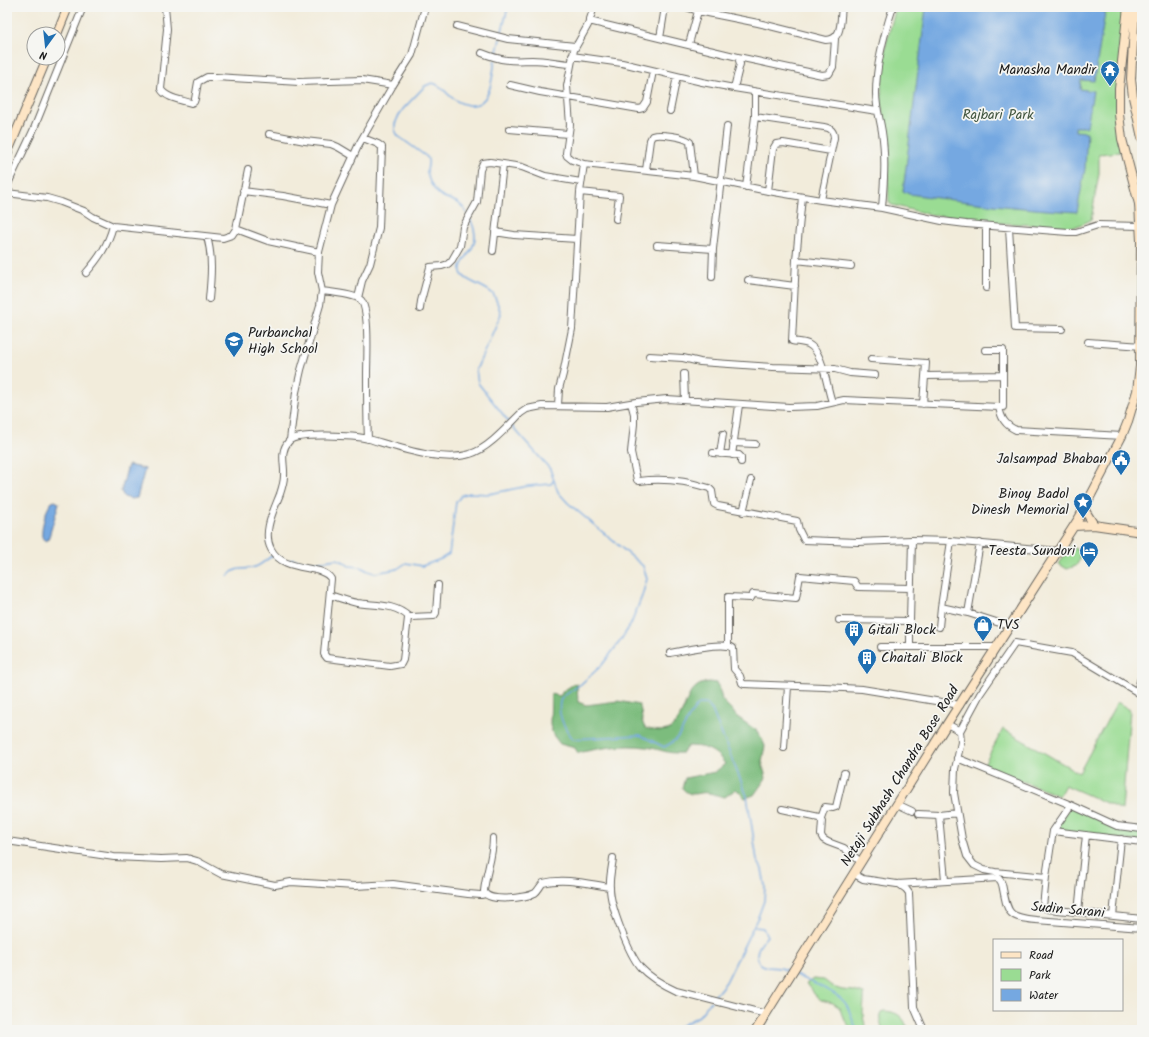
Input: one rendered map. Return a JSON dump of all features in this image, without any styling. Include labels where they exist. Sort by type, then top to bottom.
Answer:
[{"type":"street","points":[[60,26],[68,7]]},
{"type":"street","points":[[7,186],[33,132],[83,7]]},
{"type":"street","points":[[165,7],[167,29],[160,89],[168,96],[191,103],[194,102],[196,99],[198,82],[207,77],[299,82],[362,80],[393,85]]},
{"type":"street","points":[[290,440],[296,392],[301,370],[320,308],[322,291],[318,272],[319,252],[331,205],[353,156],[393,85],[412,56],[425,7]]},
{"type":"street","points":[[594,7],[589,21],[575,46],[570,64],[567,96],[570,121],[566,149],[567,156],[572,160],[584,164],[694,176],[802,197],[882,208],[942,221],[1068,232],[1076,232],[1098,225],[1140,226]]},
{"type":"street","points":[[660,38],[664,7]]},
{"type":"street","points":[[686,7],[826,40],[835,39]]},
{"type":"street","points":[[589,21],[822,75],[829,74],[833,67],[835,39],[839,33],[842,7]]},
{"type":"street","points":[[882,208],[884,157],[876,94],[878,68],[893,7]]},
{"type":"street","name":"Netaji Subhash Chandra Bose Road","points":[[759,1029],[766,1014],[861,862],[1009,626],[1074,526],[1122,436],[1137,391],[1141,346],[1142,239],[1139,204],[1122,139],[1119,114],[1128,7]]},
{"type":"street","points":[[1134,7],[1131,79],[1133,97],[1142,138]]},
{"type":"street","points":[[689,44],[698,11]]},
{"type":"street","points":[[457,26],[499,38],[575,46]]},
{"type":"street","points":[[1132,38],[1142,38]]},
{"type":"street","points":[[482,53],[494,58],[570,64]]},
{"type":"street","points":[[572,56],[622,63],[653,71],[756,92],[877,111]]},
{"type":"street","points":[[734,88],[740,64],[738,56]]},
{"type":"street","points":[[7,154],[44,66]]},
{"type":"street","points":[[510,85],[540,92],[614,105],[643,108],[647,102],[653,71]]},
{"type":"street","points":[[670,111],[677,76]]},
{"type":"street","points":[[746,187],[755,117],[756,92]]},
{"type":"street","points":[[755,117],[831,129],[834,134],[821,200]]},
{"type":"street","points":[[712,278],[713,249],[727,126]]},
{"type":"street","points":[[509,129],[568,134]]},
{"type":"street","points":[[269,134],[304,142],[331,144],[353,156]]},
{"type":"street","points":[[646,170],[651,138],[657,134],[687,140],[690,145],[694,176]]},
{"type":"street","points":[[358,298],[362,281],[370,264],[380,228],[382,147],[363,138]]},
{"type":"street","points":[[768,191],[776,144],[783,143],[831,151]]},
{"type":"street","points":[[420,309],[430,267],[445,265],[452,260],[460,246],[463,227],[478,199],[482,165],[487,162],[526,168],[545,176],[581,182]]},
{"type":"street","points":[[558,406],[559,389],[572,329],[580,192],[584,164]]},
{"type":"street","points":[[493,251],[503,165]]},
{"type":"street","points":[[7,193],[47,198],[61,202],[84,211],[113,226],[208,237],[227,237],[234,233],[236,229],[248,170]]},
{"type":"street","points":[[243,191],[283,196],[331,205]]},
{"type":"street","points":[[580,192],[619,196],[616,219]]},
{"type":"street","points":[[802,197],[796,260],[792,341],[807,343],[818,354],[832,402]]},
{"type":"street","points":[[86,273],[107,245],[113,226]]},
{"type":"street","points":[[986,226],[986,288]]},
{"type":"street","points":[[1009,228],[1015,328],[1062,329]]},
{"type":"street","points":[[236,229],[275,243],[319,252]]},
{"type":"street","points":[[495,232],[514,235],[577,239]]},
{"type":"street","points":[[208,237],[212,276],[209,299]]},
{"type":"street","points":[[657,245],[713,249]]},
{"type":"street","points":[[796,260],[851,266]]},
{"type":"street","points":[[748,280],[795,286]]},
{"type":"street","points":[[322,291],[358,298],[362,304],[367,322],[368,439]]},
{"type":"street","points":[[1088,342],[1141,346]]},
{"type":"street","points":[[409,617],[407,622],[403,660],[400,664],[390,666],[327,658],[324,654],[331,579],[326,573],[291,565],[283,561],[271,549],[268,539],[269,522],[282,487],[284,476],[283,454],[286,445],[290,440],[296,437],[312,436],[368,439],[410,451],[445,456],[465,455],[481,449],[521,413],[533,408],[558,406],[607,407],[650,400],[685,400],[739,405],[789,407],[817,406],[832,402],[862,401],[1003,407],[1003,350],[985,350]]},
{"type":"street","points":[[649,356],[676,357],[700,362],[781,368],[823,368],[875,375]]},
{"type":"street","points":[[871,359],[926,363],[923,404]]},
{"type":"street","points":[[684,374],[685,400]]},
{"type":"street","points":[[925,376],[1003,375]]},
{"type":"street","points":[[631,403],[634,414],[631,452],[637,480],[657,479],[705,486],[712,491],[714,504],[724,508],[797,522],[804,540],[858,542],[912,540],[980,542],[1058,550]]},
{"type":"street","points":[[732,455],[739,405]]},
{"type":"street","points":[[999,407],[1000,415],[1004,422],[1016,430],[1122,436]]},
{"type":"street","points":[[734,435],[720,434],[717,453],[739,455],[741,457],[741,462]]},
{"type":"street","points":[[733,443],[755,444]]},
{"type":"street","points":[[743,512],[751,480]]},
{"type":"street","points":[[1084,509],[1094,525]]},
{"type":"street","points":[[1074,526],[1094,525],[1142,532]]},
{"type":"street","points":[[910,647],[912,540]]},
{"type":"street","points":[[939,627],[951,541]]},
{"type":"street","points":[[968,613],[980,542]]},
{"type":"street","points":[[728,645],[728,597],[751,598],[753,594],[796,598],[800,576],[854,581],[858,587],[911,588]]},
{"type":"street","points":[[330,595],[357,602],[390,606],[401,610],[409,617],[434,616],[436,613],[438,586]]},
{"type":"street","points":[[941,607],[968,613],[1009,626]]},
{"type":"street","points":[[839,620],[910,620]]},
{"type":"street","points":[[1002,638],[1008,642],[1072,653],[1139,693],[1142,674]]},
{"type":"street","points":[[1015,643],[980,694],[960,731],[961,742],[955,769],[954,793],[965,850],[974,865],[984,870],[995,872],[1046,877]]},
{"type":"street","points":[[670,653],[704,647],[728,645],[733,648],[734,668],[740,676],[742,683],[862,689],[960,705]]},
{"type":"street","points":[[880,646],[996,647]]},
{"type":"street","points":[[784,748],[788,686]]},
{"type":"street","points":[[948,724],[960,731]]},
{"type":"street","points":[[957,758],[1120,827],[1142,829]]},
{"type":"street","points":[[844,773],[836,807],[833,808],[826,806],[821,818],[821,835],[822,839],[844,848],[861,862]]},
{"type":"street","points":[[898,804],[915,813],[939,815],[957,813]]},
{"type":"street","points":[[1071,805],[1053,831],[1046,877],[1044,907],[1048,909],[1142,919]]},
{"type":"street","points":[[782,809],[814,815],[821,818]]},
{"type":"street","points":[[854,874],[863,879],[897,884],[945,880],[939,815]]},
{"type":"street","points":[[1053,831],[1142,842]]},
{"type":"street","points":[[1078,912],[1086,835]]},
{"type":"street","points":[[485,894],[487,872],[493,852],[493,838]]},
{"type":"street","points":[[1113,916],[1121,839]]},
{"type":"street","points":[[7,841],[114,857],[161,859],[187,858],[197,861],[221,874],[275,885],[291,882],[355,886],[393,884],[481,895],[485,894],[494,897],[514,898],[535,892],[545,882],[570,881],[610,887]]},
{"type":"street","points":[[613,858],[610,887],[614,911],[635,960],[641,968],[664,985],[676,991],[766,1014]]},
{"type":"street","name":"Sudin Sarani","points":[[945,880],[998,878],[1001,881],[1006,908],[1013,915],[1019,917],[1036,920],[1142,928]]},
{"type":"street","points":[[908,883],[914,1007],[924,1030]]},
{"type":"street","points":[[897,884],[906,889],[909,893]]},
{"type":"green space","name":"Rajbari Park","points":[[896,7],[1126,7],[1118,130],[1120,152],[1099,154],[1099,173],[1091,220],[1075,227],[999,223],[927,214],[889,203],[889,152],[882,111],[881,77],[886,44]]},
{"type":"green space","points":[[1071,546],[1079,551],[1080,559],[1076,566],[1067,569],[1059,564]]},
{"type":"green space","points":[[709,682],[716,683],[719,687],[722,700],[736,716],[757,731],[765,746],[762,761],[766,778],[754,795],[745,798],[736,789],[725,797],[709,793],[692,794],[682,788],[685,778],[715,772],[725,764],[718,755],[704,748],[688,746],[682,753],[677,753],[646,747],[620,746],[578,753],[575,748],[560,744],[553,735],[550,725],[551,694],[560,696],[563,691],[574,684],[577,684],[578,702],[586,705],[618,701],[639,705],[645,728],[662,731],[668,730],[677,721],[690,694],[695,688],[701,684]]},
{"type":"green space","points":[[1117,702],[1130,710],[1122,810],[1065,785],[1059,796],[984,765],[1003,729],[1079,773]]},
{"type":"green space","points":[[1071,805],[1119,827],[1142,829],[1142,842],[1053,831]]},
{"type":"green space","points":[[813,979],[824,980],[833,987],[842,990],[864,994],[863,1017],[869,1030],[853,1030],[842,1015],[840,1008],[833,1003],[821,1000],[806,984]]},
{"type":"green space","points":[[883,1011],[892,1012],[900,1016],[905,1022],[907,1030],[880,1030],[882,1028],[880,1015]]},
{"type":"water","name":"Rajbari Park","points":[[926,7],[1106,7],[1094,81],[1081,80],[1080,89],[1093,91],[1087,127],[1075,127],[1075,131],[1087,132],[1085,169],[1077,212],[972,202],[909,194],[903,191]]},
{"type":"water","points":[[128,465],[145,469],[137,498],[131,499],[124,497],[121,491]]},
{"type":"water","points":[[55,501],[59,503],[48,540],[46,541],[42,538],[44,519],[50,505]]},
{"type":"waterway","points":[[501,35],[508,7]]},
{"type":"waterway","points":[[496,56],[500,39]]},
{"type":"waterway","points":[[467,214],[460,204],[438,194],[431,184],[427,174],[427,157],[398,136],[395,130],[395,124],[404,108],[425,86],[432,83],[439,86],[458,102],[468,105],[476,105],[482,101],[489,90],[495,60]]},
{"type":"waterway","points":[[470,219],[474,229],[475,238],[473,245],[463,262],[461,272],[470,281],[485,288],[493,294],[501,314],[476,370],[478,383],[509,422]]},
{"type":"waterway","points":[[511,425],[550,469],[558,492],[568,503],[643,566],[647,579],[631,624],[621,640],[602,665],[581,684],[561,698],[560,715],[567,730],[573,739],[640,735],[664,747],[671,743],[681,733],[690,716],[699,704],[706,704],[712,710],[747,796],[757,860],[762,869],[765,886],[764,901],[758,917],[726,982],[713,998]]},
{"type":"waterway","points":[[289,560],[293,559],[305,562],[316,562],[337,559],[349,566],[361,567],[375,573],[397,569],[406,563],[422,566],[441,559],[449,554],[456,502],[462,495],[470,493],[489,494],[528,486],[551,484],[553,481]]},
{"type":"waterway","points":[[228,576],[238,569],[257,566],[273,556]]},
{"type":"waterway","points":[[754,927],[763,928],[767,936],[757,952],[760,964],[767,967],[781,968],[790,972]]},
{"type":"waterway","points":[[795,975],[830,991],[842,999],[848,1007],[857,1030]]},
{"type":"waterway","points":[[673,1030],[699,1016],[711,1001]]},
{"type":"place","name":"Manasha Mandir","points":[[1110,87]]},
{"type":"place","name":"Purbanchal High School","points":[[234,358]]},
{"type":"place","name":"Jalsampad Bhaban","points":[[1121,476]]},
{"type":"place","name":"Binoy Badol Dinesh Memorial","points":[[1083,519]]},
{"type":"place","name":"Teesta Sundori","points":[[1089,568]]},
{"type":"place","name":"TVS","points":[[983,642]]},
{"type":"place","name":"Gitali Block","points":[[854,647]]},
{"type":"place","name":"Chaitali Block","points":[[867,675]]}]
